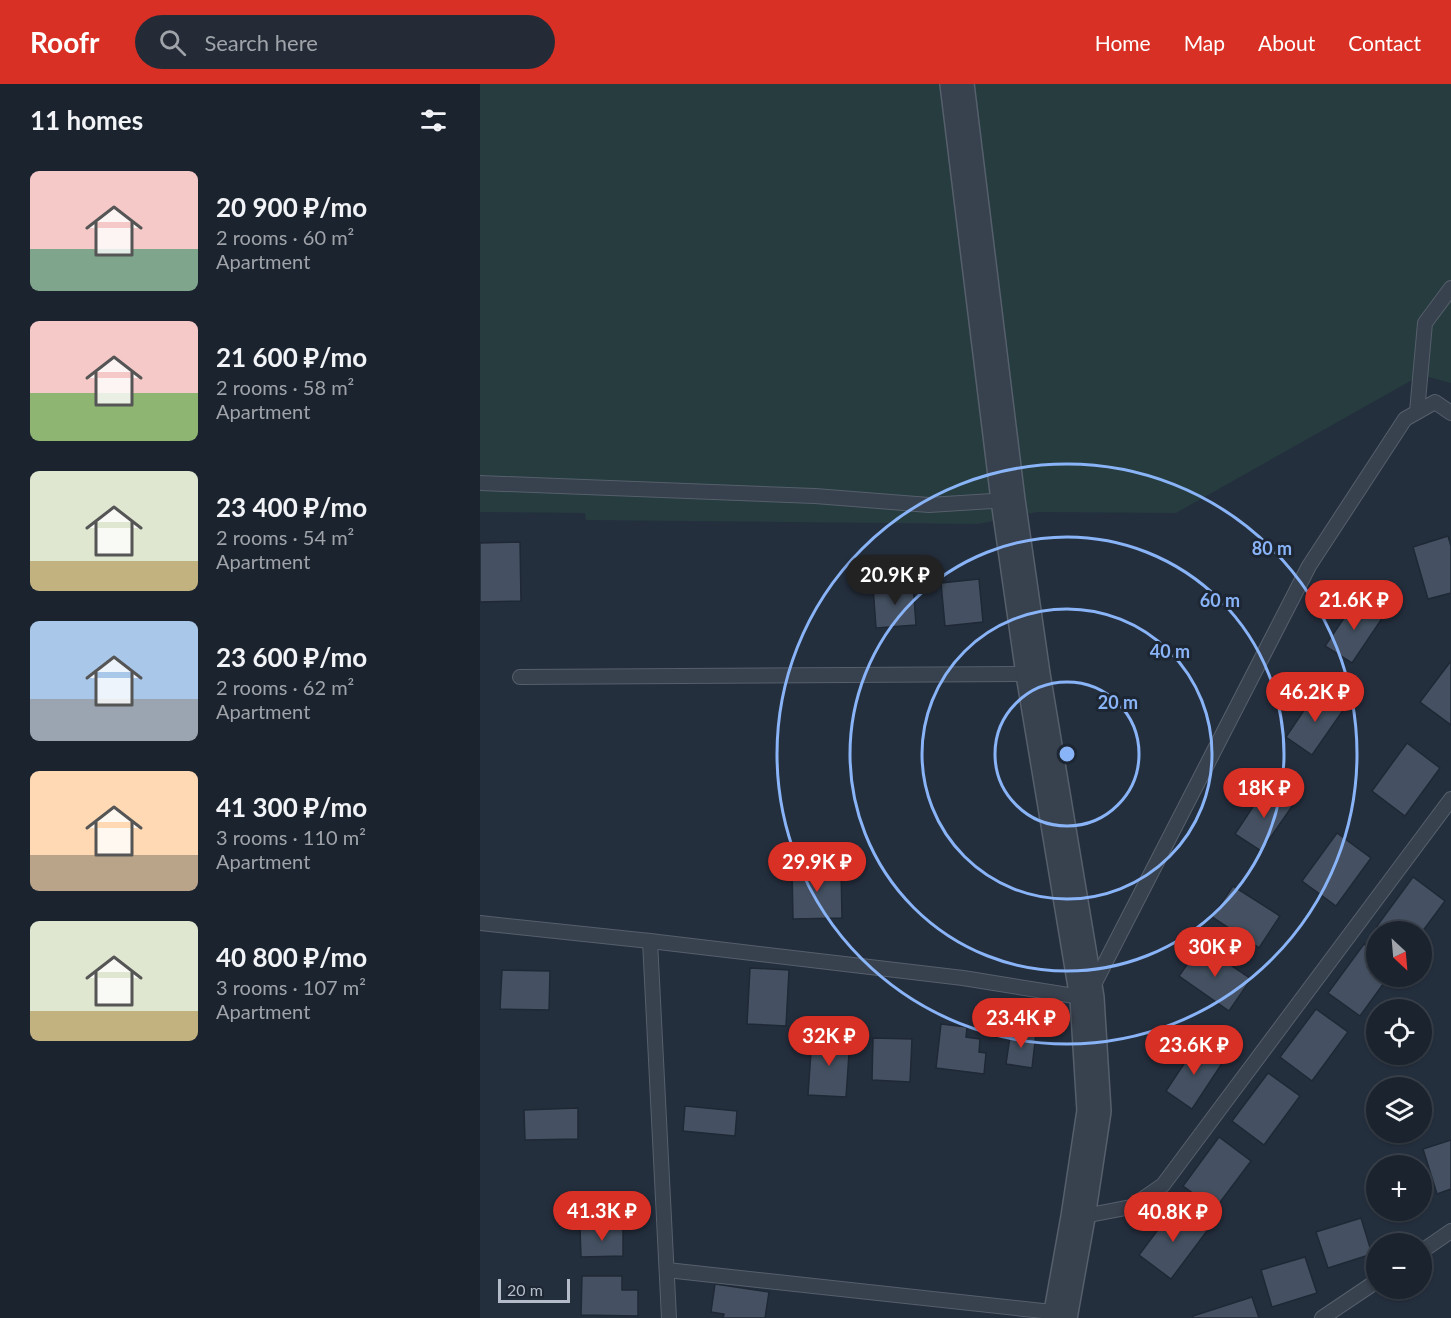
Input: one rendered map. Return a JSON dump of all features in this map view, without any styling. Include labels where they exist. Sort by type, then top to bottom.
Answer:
[{"type":"street","points":[[957,84],[1008,500],[1033,674],[1087,998],[1094,1111],[1060,1315]]},
{"type":"lane","points":[[1417,412],[1425,323],[1451,288]]},
{"type":"lane","points":[[480,923],[963,978],[1087,998],[1309,566],[1405,419],[1436,402],[1451,413]]},
{"type":"lane","points":[[480,483],[815,496],[929,505],[1008,500]]},
{"type":"lane","points":[[520,677],[1033,674]]},
{"type":"lane","points":[[1077,1218],[1131,1207],[1163,1185],[1451,799]]},
{"type":"lane","points":[[650,941],[669,1318]]},
{"type":"lane","points":[[1432,1244],[1451,1231]]},
{"type":"lane","points":[[667,1270],[1060,1315]]},
{"type":"lane","points":[[1322,1318],[1366,1288]]},
{"type":"green space","points":[[480,84],[1451,84],[1451,383],[1421,375],[1176,513],[1037,512],[978,524],[586,520],[585,513],[480,512]]},
{"type":"building","points":[[1448,536],[1451,546],[1451,593],[1428,599],[1413,547]]},
{"type":"building","points":[[520,542],[521,601],[480,602],[480,543]]},
{"type":"building","points":[[979,579],[983,622],[945,626],[941,583]]},
{"type":"building","points":[[913,583],[916,625],[876,628],[873,586]]},
{"type":"building","points":[[1357,599],[1383,617],[1352,663],[1325,646]]},
{"type":"building","points":[[1451,661],[1451,725],[1420,702]]},
{"type":"building","points":[[1317,691],[1344,709],[1312,755],[1286,737]]},
{"type":"building","points":[[1407,743],[1440,768],[1405,816],[1372,791]]},
{"type":"building","points":[[1266,787],[1293,805],[1261,851],[1235,834]]},
{"type":"building","points":[[1337,833],[1371,858],[1336,906],[1302,881]]},
{"type":"building","points":[[841,867],[842,918],[793,919],[792,868]]},
{"type":"building","points":[[1413,877],[1445,901],[1430,921],[1381,921]]},
{"type":"building","points":[[1233,886],[1280,916],[1259,948],[1212,917]]},
{"type":"building","points":[[1364,944],[1366,946],[1366,987],[1381,987],[1372,999],[1366,999],[1366,1008],[1360,1016],[1328,993]]},
{"type":"building","points":[[1201,945],[1251,979],[1229,1011],[1179,976]]},
{"type":"building","points":[[750,968],[789,970],[786,1026],[747,1024]]},
{"type":"building","points":[[502,970],[550,971],[549,1010],[500,1009]]},
{"type":"building","points":[[1316,1009],[1348,1032],[1312,1081],[1280,1057]]},
{"type":"building","points":[[941,1024],[967,1027],[966,1037],[980,1039],[979,1052],[986,1053],[984,1074],[936,1068]]},
{"type":"building","points":[[1011,1030],[1036,1033],[1032,1068],[1006,1064]]},
{"type":"building","points":[[812,1037],[850,1039],[846,1097],[808,1095]]},
{"type":"building","points":[[873,1038],[912,1039],[910,1082],[872,1080]]},
{"type":"building","points":[[1197,1044],[1223,1062],[1192,1109],[1166,1091]]},
{"type":"building","points":[[1268,1073],[1300,1096],[1264,1145],[1232,1121]]},
{"type":"building","points":[[685,1106],[737,1111],[735,1136],[683,1131]]},
{"type":"building","points":[[578,1108],[578,1139],[525,1140],[524,1110]]},
{"type":"building","points":[[1219,1137],[1251,1161],[1215,1209],[1183,1186]]},
{"type":"building","points":[[1451,1140],[1451,1189],[1437,1194],[1432,1178],[1432,1155],[1425,1155],[1423,1149]]},
{"type":"building","points":[[1175,1207],[1207,1231],[1171,1279],[1139,1255]]},
{"type":"building","points":[[1361,1218],[1366,1234],[1366,1256],[1328,1268],[1316,1232]]},
{"type":"building","points":[[623,1227],[623,1256],[581,1257],[580,1228]]},
{"type":"building","points":[[1305,1257],[1317,1293],[1272,1307],[1261,1270]]},
{"type":"building","points":[[582,1276],[622,1276],[622,1290],[638,1290],[638,1316],[581,1315]]},
{"type":"building","points":[[715,1284],[769,1292],[765,1318],[723,1318],[724,1314],[711,1312]]},
{"type":"building","points":[[1252,1297],[1259,1318],[1193,1318],[1193,1316]]}]
